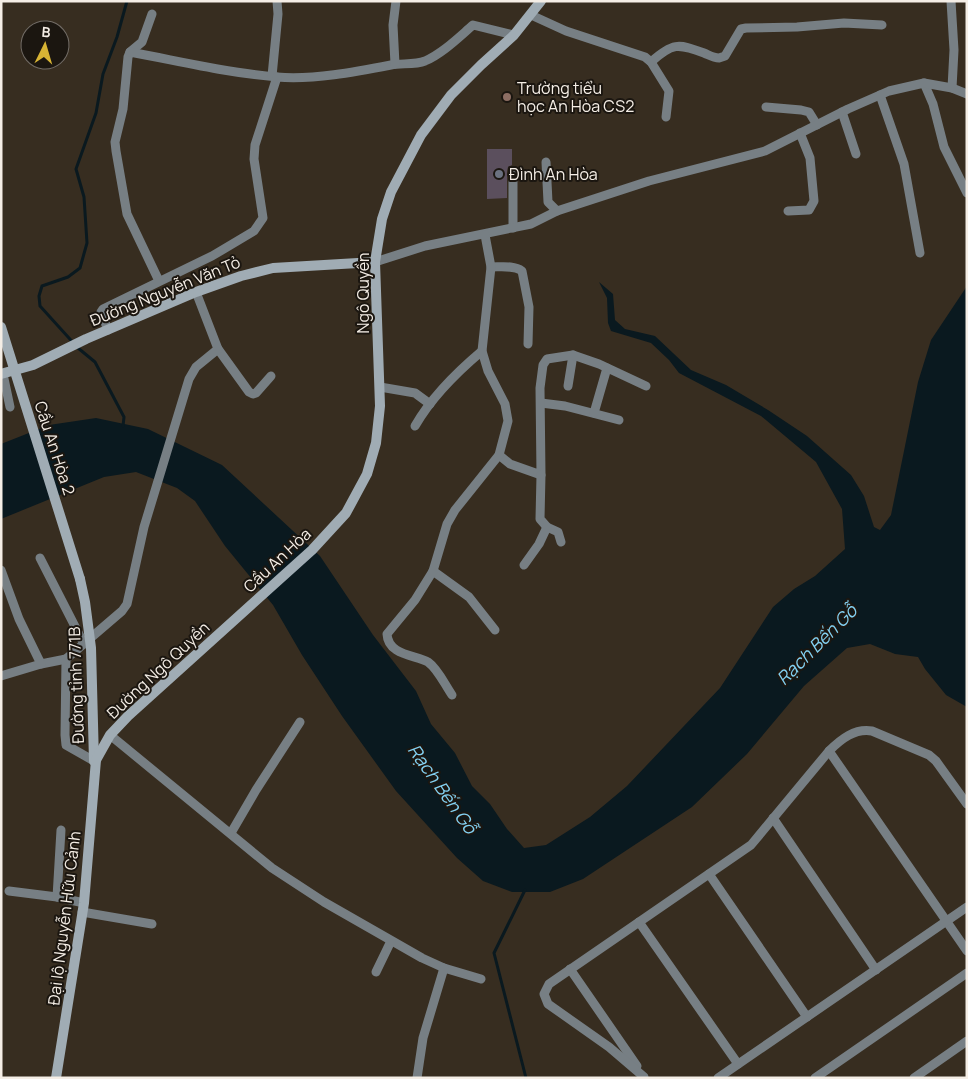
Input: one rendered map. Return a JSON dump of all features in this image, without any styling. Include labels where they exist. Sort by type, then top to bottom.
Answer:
[{"type":"street","points":[[108,330],[101,312],[103,309],[212,256],[254,231],[263,218],[254,159],[255,146],[274,76],[278,14],[277,1]]},
{"type":"street","points":[[395,64],[393,25],[396,1]]},
{"type":"street","name":"Ngô Quyền","points":[[346,513],[367,474],[376,443],[380,387],[375,262],[382,219],[391,192],[421,135],[451,95],[514,34],[541,1]]},
{"type":"street","points":[[951,1],[954,50],[952,88]]},
{"type":"street","points":[[152,14],[142,42],[130,52],[128,57],[123,109],[116,132],[116,151],[127,214],[159,281]]},
{"type":"street","points":[[531,15],[566,31],[645,57],[651,62],[669,91],[666,117]]},
{"type":"street","points":[[651,62],[670,47],[679,46],[689,47],[719,58],[725,56],[742,29],[746,28],[797,27],[844,23],[882,25]]},
{"type":"street","points":[[130,52],[231,71],[300,77],[356,72],[395,64],[424,62],[452,43],[474,24],[514,34]]},
{"type":"street","points":[[924,83],[933,104],[944,147],[967,193]]},
{"type":"street","points":[[375,262],[425,246],[531,224],[558,211],[649,181],[765,151],[842,112],[889,91],[924,83],[952,88],[967,94]]},
{"type":"street","points":[[880,95],[904,164],[920,253]]},
{"type":"street","points":[[766,107],[809,112],[817,125]]},
{"type":"street","points":[[842,112],[856,154]]},
{"type":"street","points":[[788,211],[809,210],[814,201],[810,158],[800,133]]},
{"type":"street","points":[[546,162],[548,202],[558,211]]},
{"type":"street","points":[[513,170],[513,228]]},
{"type":"street","points":[[452,694],[427,662],[402,654],[387,638],[387,634],[415,600],[434,571],[447,524],[464,497],[499,455],[508,421],[507,411],[488,371],[482,351],[491,268],[485,235]]},
{"type":"street","name":"Đường Nguyễn Văn Tỏ","points":[[2,374],[33,365],[86,339],[225,281],[263,270],[375,262]]},
{"type":"street","points":[[491,268],[512,267],[522,271],[529,307],[528,344]]},
{"type":"street","points":[[196,292],[218,349],[249,392],[256,393],[271,376]]},
{"type":"street","name":"Cầu An Hòa 2","points":[[1,328],[80,579]]},
{"type":"street","points":[[1,676],[66,659],[122,611],[127,604],[144,527],[189,379],[196,367],[218,349]]},
{"type":"street","points":[[415,426],[421,415],[461,368],[482,351]]},
{"type":"street","points":[[568,386],[573,356]]},
{"type":"street","points":[[561,542],[558,532],[547,527],[540,519],[540,388],[543,365],[548,359],[573,356],[607,368],[646,386]]},
{"type":"street","points":[[594,413],[607,368]]},
{"type":"street","points":[[2,374],[10,407]]},
{"type":"street","points":[[380,387],[415,393],[430,404]]},
{"type":"street","points":[[541,403],[565,406],[619,420]]},
{"type":"street","points":[[499,455],[510,464],[541,475]]},
{"type":"street","name":"Cầu An Hòa","points":[[226,627],[312,550],[346,513]]},
{"type":"street","points":[[524,566],[539,544],[547,527]]},
{"type":"street","points":[[40,558],[87,641]]},
{"type":"street","points":[[1,570],[20,619],[41,664]]},
{"type":"street","points":[[434,571],[469,597],[496,630]]},
{"type":"street","name":"Đường tỉnh 771B","points":[[80,579],[87,641],[95,761]]},
{"type":"street","name":"Đường Ngô Quyền","points":[[110,736],[128,716],[226,627]]},
{"type":"street","points":[[66,659],[66,745],[95,761]]},
{"type":"street","points":[[231,834],[256,790],[300,722]]},
{"type":"street","points":[[645,1077],[608,1047],[546,1002],[544,996],[546,988],[570,969],[751,845],[829,751],[844,738],[854,733],[863,730],[877,733],[926,752],[933,757],[967,804]]},
{"type":"street","points":[[110,736],[272,868],[324,902],[422,958],[444,968],[481,979]]},
{"type":"street","name":"Đường tỉnh 771B","points":[[95,761],[110,736]]},
{"type":"street","points":[[829,751],[967,951]]},
{"type":"street","name":"Đại lộ Nguyễn Hữu Cảnh","points":[[56,1078],[83,908],[95,761]]},
{"type":"street","points":[[773,818],[876,970]]},
{"type":"street","points":[[57,897],[60,830]]},
{"type":"street","points":[[709,874],[807,1016]]},
{"type":"street","points":[[9,891],[57,897],[83,908],[152,924]]},
{"type":"street","points":[[718,1078],[967,908]]},
{"type":"street","points":[[639,922],[738,1064]]},
{"type":"street","points":[[376,972],[391,941]]},
{"type":"street","points":[[417,1078],[423,1038],[444,968]]},
{"type":"street","points":[[570,969],[645,1077]]},
{"type":"street","points":[[815,1078],[967,973]]},
{"type":"street","points":[[914,1078],[967,1041]]},
{"type":"water","name":"Rạch Bến Gỗ","points":[[599,282],[613,294],[615,320],[625,329],[655,336],[691,370],[726,385],[807,436],[851,475],[864,496],[874,527],[880,530],[891,515],[918,382],[931,340],[967,286],[967,707],[946,695],[918,657],[895,654],[870,644],[847,648],[804,686],[747,754],[692,807],[583,879],[550,892],[512,892],[483,881],[457,858],[396,791],[342,716],[302,655],[273,605],[225,546],[195,501],[177,488],[136,472],[104,477],[1,519],[1,444],[49,425],[96,418],[148,429],[222,465],[320,556],[373,635],[416,691],[431,724],[455,753],[472,786],[490,804],[507,829],[524,848],[546,845],[590,817],[627,786],[720,688],[773,607],[794,589],[815,576],[845,549],[842,509],[816,462],[761,416],[679,373],[669,360],[651,343],[611,331],[608,323],[607,298]]},
{"type":"building","name":"Đình An Hòa","points":[[487,149],[512,149],[512,165],[508,167],[507,171],[507,198],[487,199]]},
{"type":"waterway","points":[[123,426],[124,417],[95,362],[78,348],[40,306],[39,296],[42,286],[68,277],[80,268],[87,243],[84,197],[76,169],[96,113],[103,74],[117,37],[127,1]]},
{"type":"waterway","points":[[525,890],[494,953],[526,1078]]},
{"type":"place","name":"Trường tiểu học An Hòa CS2","points":[[507,97]]},
{"type":"place","name":"Đình An Hòa","points":[[499,174]]}]
